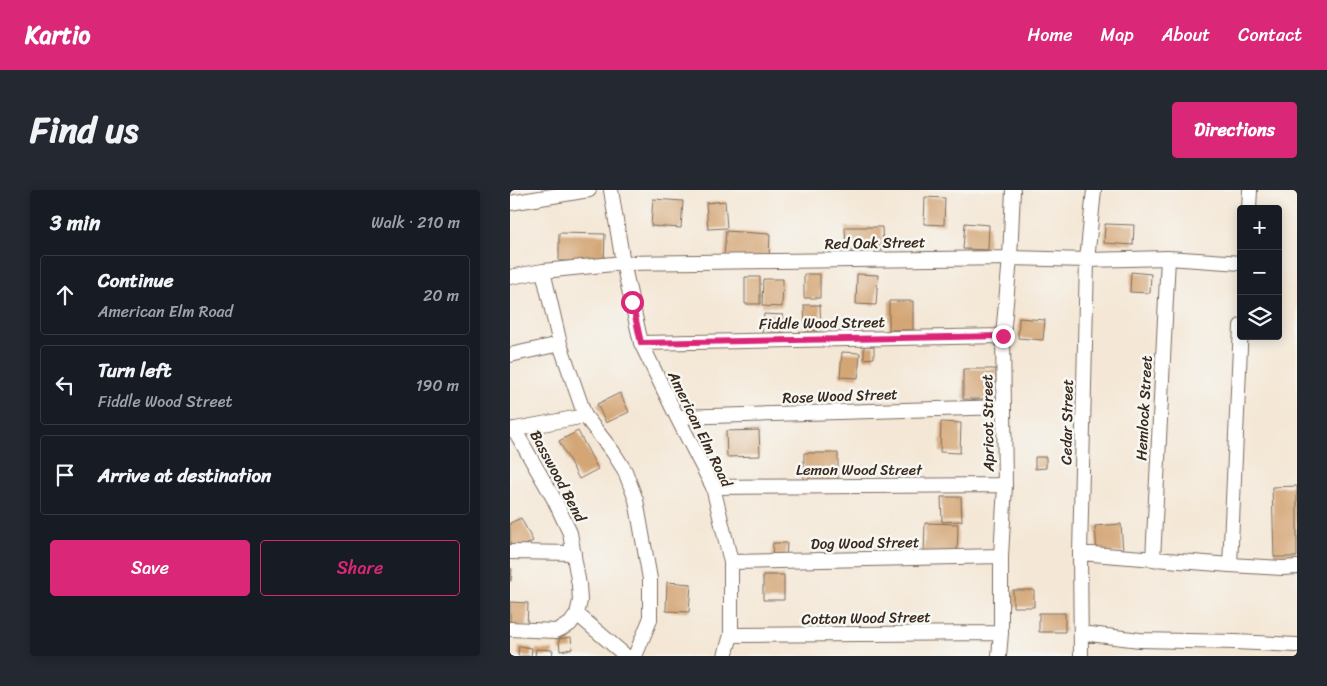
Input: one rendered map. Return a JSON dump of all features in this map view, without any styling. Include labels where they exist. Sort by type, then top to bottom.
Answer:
[{"type":"street","points":[[510,202],[538,194],[589,190]]},
{"type":"street","name":"American Elm Road","points":[[611,190],[623,263],[641,343],[713,487],[731,562],[731,636],[725,656]]},
{"type":"street","name":"Apricot Street","points":[[999,656],[1001,633],[1000,556],[1005,485],[1003,336],[1010,258],[1012,190]]},
{"type":"street","name":"Cedar Street","points":[[1081,656],[1080,553],[1087,260],[1094,190]]},
{"type":"street","points":[[1249,205],[1250,190]]},
{"type":"street","name":"Red Oak Street","points":[[510,277],[542,271],[623,263],[1010,258],[1087,260],[1168,258],[1237,263]]},
{"type":"street","name":"Hemlock Street","points":[[1153,560],[1168,258]]},
{"type":"street","points":[[542,271],[560,344],[585,416],[625,472],[636,500],[650,579],[650,620],[635,656]]},
{"type":"street","name":"Fiddle Wood Street","points":[[641,343],[1003,336]]},
{"type":"street","points":[[1230,565],[1240,340]]},
{"type":"street","points":[[510,355],[560,344]]},
{"type":"street","name":"Rose Wood Street","points":[[677,417],[1004,408]]},
{"type":"street","points":[[512,429],[585,416]]},
{"type":"street","name":"Basswood Bend","points":[[512,429],[554,498],[570,533],[579,585],[580,601],[577,614]]},
{"type":"street","name":"Lemon Wood Street","points":[[713,487],[1005,485]]},
{"type":"street","points":[[510,552],[574,553]]},
{"type":"street","points":[[1080,553],[1230,565],[1297,567]]},
{"type":"street","name":"Dog Wood Street","points":[[731,562],[1000,556]]},
{"type":"street","points":[[510,629],[556,631],[570,624],[577,614],[626,656]]},
{"type":"street","name":"Cotton Wood Street","points":[[731,636],[1001,633]]},
{"type":"street","points":[[1081,633],[1140,640],[1297,645]]},
{"type":"building","points":[[925,197],[945,198],[944,225],[924,224]]},
{"type":"building","points":[[653,199],[683,201],[681,228],[651,226]]},
{"type":"building","points":[[725,201],[727,228],[708,229],[706,203]]},
{"type":"building","points":[[965,223],[989,225],[988,250],[963,249]]},
{"type":"building","points":[[1105,224],[1134,225],[1133,245],[1104,243]]},
{"type":"building","points":[[845,227],[882,227],[883,250],[846,251]]},
{"type":"building","points":[[726,231],[770,234],[769,259],[724,256]]},
{"type":"building","points":[[559,233],[605,234],[604,262],[559,261]]},
{"type":"building","points":[[1131,272],[1151,274],[1150,293],[1130,292]]},
{"type":"building","points":[[804,274],[820,274],[820,298],[804,298]]},
{"type":"building","points":[[857,274],[878,275],[876,305],[856,304]]},
{"type":"building","points":[[745,277],[760,277],[760,304],[745,304]]},
{"type":"building","points":[[763,279],[783,279],[782,307],[762,306]]},
{"type":"building","points":[[889,301],[913,301],[913,330],[889,330]]},
{"type":"building","points":[[804,305],[820,305],[821,330],[805,330]]},
{"type":"building","points":[[764,314],[783,315],[781,335],[762,334]]},
{"type":"building","points":[[1019,318],[1045,320],[1043,340],[1018,338]]},
{"type":"building","points":[[864,346],[874,346],[874,358],[864,359]]},
{"type":"building","points":[[842,352],[860,353],[858,378],[840,377]]},
{"type":"building","points":[[963,369],[996,369],[996,399],[963,399]]},
{"type":"building","points":[[620,393],[629,412],[606,423],[597,404]]},
{"type":"building","points":[[941,422],[961,423],[960,453],[940,452]]},
{"type":"building","points":[[759,430],[760,456],[727,457],[726,431]]},
{"type":"building","points":[[578,431],[598,469],[579,479],[559,441]]},
{"type":"building","points":[[804,453],[838,453],[838,482],[804,482]]},
{"type":"building","points":[[1035,457],[1046,457],[1046,468],[1035,469]]},
{"type":"building","points":[[1297,486],[1297,557],[1274,557],[1272,487]]},
{"type":"building","points":[[941,497],[961,497],[962,521],[942,522]]},
{"type":"building","points":[[521,518],[533,541],[514,551],[510,543],[510,523]]},
{"type":"building","points":[[925,523],[958,524],[957,554],[924,553]]},
{"type":"building","points":[[1121,524],[1123,552],[1097,554],[1095,526]]},
{"type":"building","points":[[773,543],[787,543],[786,558],[772,557]]},
{"type":"building","points":[[510,568],[512,569],[511,581],[510,581]]},
{"type":"building","points":[[763,575],[784,575],[784,600],[763,600]]},
{"type":"building","points":[[667,582],[691,584],[689,612],[666,611]]},
{"type":"building","points":[[1013,590],[1034,590],[1034,607],[1013,607]]},
{"type":"building","points":[[510,602],[528,603],[527,627],[510,626]]},
{"type":"building","points":[[1039,613],[1065,613],[1065,632],[1039,632]]},
{"type":"building","points":[[571,637],[572,649],[560,651],[559,639]]},
{"type":"building","points":[[519,646],[532,648],[531,656],[518,656]]},
{"type":"building","points":[[536,649],[553,650],[552,656],[535,656]]},
{"type":"route","points":[[632,302],[641,343],[1003,336]]}]
